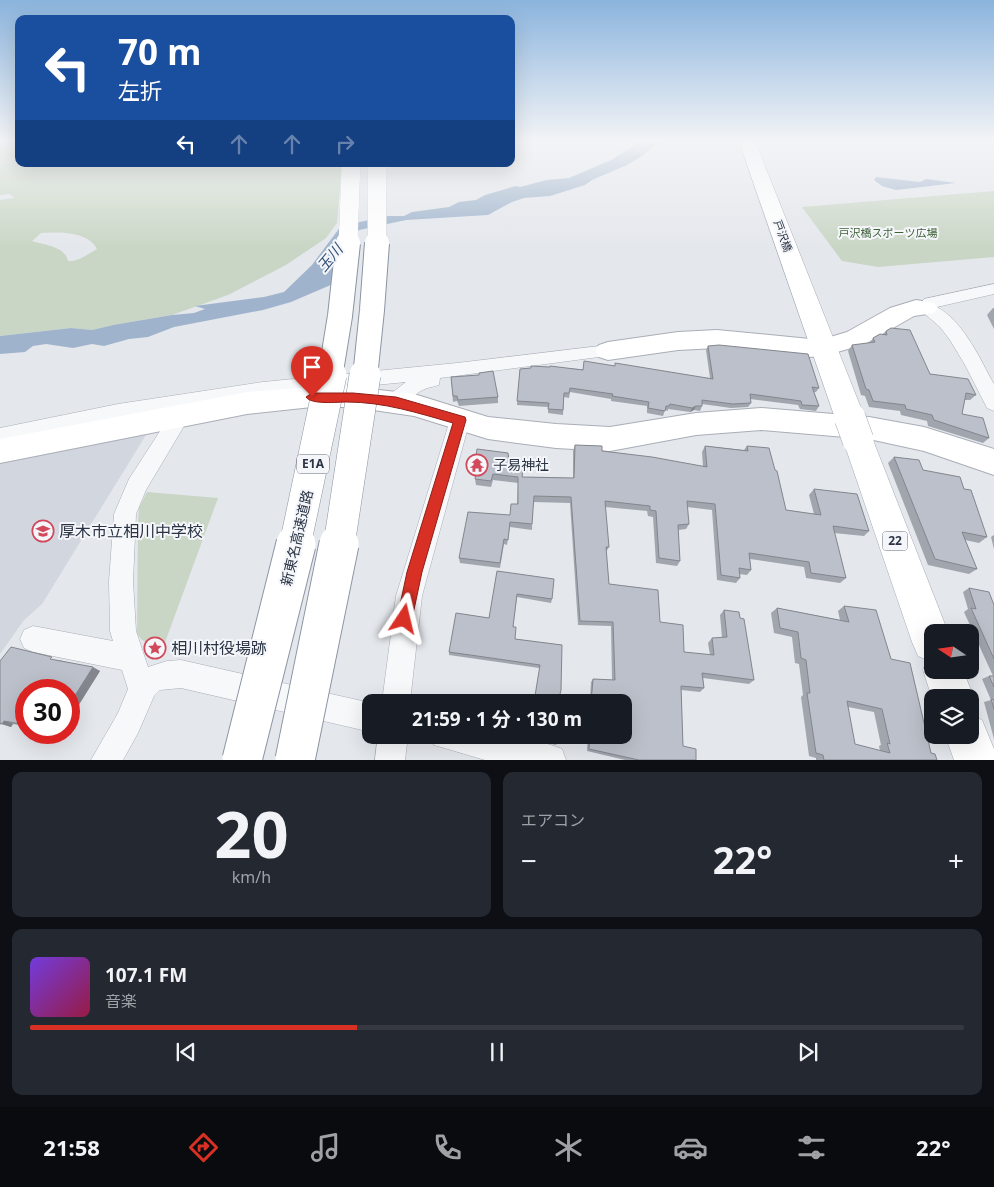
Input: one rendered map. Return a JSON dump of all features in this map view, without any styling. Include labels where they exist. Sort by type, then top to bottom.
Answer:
[{"type":"main road","name":"新東名高速道路","points":[[242,760],[283,602],[335,354],[347,266],[352,206],[351,176]]},
{"type":"main road","points":[[295,760],[325,619],[353,464],[368,354],[375,273],[378,215],[377,176]]},
{"type":"main road","name":"戸沢橋","points":[[761,176],[821,339]]},
{"type":"main road","name":"22","points":[[821,339],[925,624]]},
{"type":"main road","points":[[970,744],[976,760]]},
{"type":"street","points":[[0,436],[118,412],[263,389],[457,370],[678,340],[855,339],[904,311],[994,289]]},
{"type":"street","points":[[928,305],[943,318],[982,378],[994,403]]},
{"type":"street","points":[[396,402],[409,387],[421,382],[557,363],[608,351]]},
{"type":"street","points":[[0,451],[247,403],[312,397],[353,397],[396,402],[512,432],[556,436],[610,438],[696,424],[740,420],[805,422],[898,432],[924,438],[994,462]]},
{"type":"street","points":[[106,760],[128,722],[141,687],[123,632],[121,581],[126,514],[137,486],[180,416]]},
{"type":"street","points":[[397,694],[408,596],[460,420]]},
{"type":"street","points":[[33,639],[132,659]]},
{"type":"street","points":[[141,687],[161,675],[181,674],[362,716]]},
{"type":"street","points":[[390,760],[392,744]]},
{"type":"street","points":[[483,744],[551,760]]},
{"type":"shaded area","name":"厚木市立相川中学校","points":[[149,430],[42,604],[24,620],[0,654],[0,458]]},
{"type":"green space","points":[[0,176],[341,176],[337,223],[326,238],[286,265],[228,295],[172,315],[92,330],[71,328],[0,336],[0,200],[14,198],[10,194],[0,195]],"holes":[[[41,233],[64,233],[87,239],[97,249],[79,259],[68,261],[63,252],[58,249],[32,241]]]},
{"type":"green space","name":"戸沢橋スポーツ広場","points":[[994,191],[994,257],[878,267],[842,261],[802,207]]},
{"type":"green space","points":[[147,492],[218,498],[164,645],[148,644],[137,633],[138,522],[139,508]]},
{"type":"water","name":"玉川","points":[[600,176],[585,185],[550,196],[524,198],[512,202],[488,215],[406,220],[359,230],[352,237],[333,284],[291,302],[263,310],[174,327],[148,337],[129,339],[104,346],[92,344],[73,348],[46,344],[33,346],[25,352],[0,354],[0,336],[71,328],[92,330],[172,315],[194,313],[205,309],[195,306],[264,297],[284,292],[312,265],[341,226],[388,216],[404,216],[412,212],[449,207],[459,202],[476,200],[485,195],[516,186],[520,187],[547,180]]},
{"type":"water","points":[[876,177],[920,182],[926,179],[956,183],[896,190],[882,186],[874,180]]},
{"type":"building","points":[[891,328],[910,330],[930,374],[968,379],[976,395],[966,393],[962,414],[983,418],[989,438],[934,420],[932,415],[906,409],[905,405],[873,401],[869,390],[866,389],[852,345],[875,342],[873,338],[880,334],[887,335],[886,331]]},
{"type":"building","points":[[719,345],[808,354],[819,388],[812,387],[819,406],[802,405],[801,401],[750,394],[751,403],[733,404],[702,400],[702,406],[692,408],[670,404],[666,406],[665,411],[648,408],[649,402],[612,396],[613,394],[570,388],[569,393],[564,393],[563,410],[548,409],[549,403],[517,401],[520,369],[531,368],[531,366],[583,370],[584,361],[615,366],[615,363],[713,379],[708,346]]},
{"type":"building","points":[[493,371],[498,397],[458,400],[457,396],[453,396],[451,377],[479,375],[479,373]]},
{"type":"building","points":[[575,445],[602,446],[602,451],[652,457],[707,467],[705,446],[748,451],[747,446],[769,448],[775,470],[777,471],[786,510],[821,515],[814,489],[857,494],[869,531],[833,526],[846,578],[811,573],[809,562],[749,553],[751,570],[739,568],[740,578],[721,575],[715,504],[687,501],[689,524],[678,525],[680,561],[659,558],[656,511],[650,510],[650,506],[605,501],[609,547],[606,547],[609,584],[658,590],[660,622],[683,625],[684,652],[714,655],[712,638],[727,637],[724,610],[739,612],[740,618],[744,619],[754,680],[702,673],[704,688],[681,686],[683,746],[696,749],[696,760],[639,760],[589,749],[589,744],[632,744],[632,694],[592,694],[593,679],[615,680],[613,622],[580,621],[571,497],[534,496],[532,524],[510,522],[508,540],[504,539],[500,563],[459,558],[468,512],[510,515],[511,504],[518,504],[518,477],[493,474],[491,481],[475,479],[477,469],[474,468],[477,449],[508,453],[509,460],[524,460],[522,477],[574,478]]},
{"type":"building","points":[[894,457],[919,460],[923,470],[960,477],[964,489],[971,490],[987,537],[962,532],[977,569],[935,559]]},
{"type":"building","points":[[497,571],[554,579],[552,599],[517,594],[513,627],[516,627],[515,639],[562,645],[560,694],[535,694],[540,665],[449,652],[456,613],[489,618]]},
{"type":"building","points":[[969,588],[989,592],[994,605],[994,659],[971,608],[976,609]]},
{"type":"building","points":[[844,606],[876,610],[891,659],[910,663],[924,723],[924,744],[929,744],[931,753],[935,754],[937,760],[824,760],[823,755],[816,753],[807,693],[810,693],[806,660],[801,658],[798,632],[780,628],[777,608],[849,622]],"holes":[[[847,701],[882,709],[890,744],[887,743],[890,753],[855,744]]]},
{"type":"building","points":[[11,647],[52,657],[50,659],[93,667],[80,688],[80,679],[15,679],[15,723],[4,721],[2,724],[0,723],[0,661]]},
{"type":"building","points":[[989,676],[994,676],[994,687]]},
{"type":"place","name":"子易神社","points":[[477,465]]},
{"type":"place","name":"厚木市立相川中学校","points":[[43,531]]},
{"type":"place","name":"相川村役場跡","points":[[155,648]]},
{"type":"route","points":[[312,397],[353,397],[396,402],[414,405],[460,420],[408,596],[404,619]]}]
